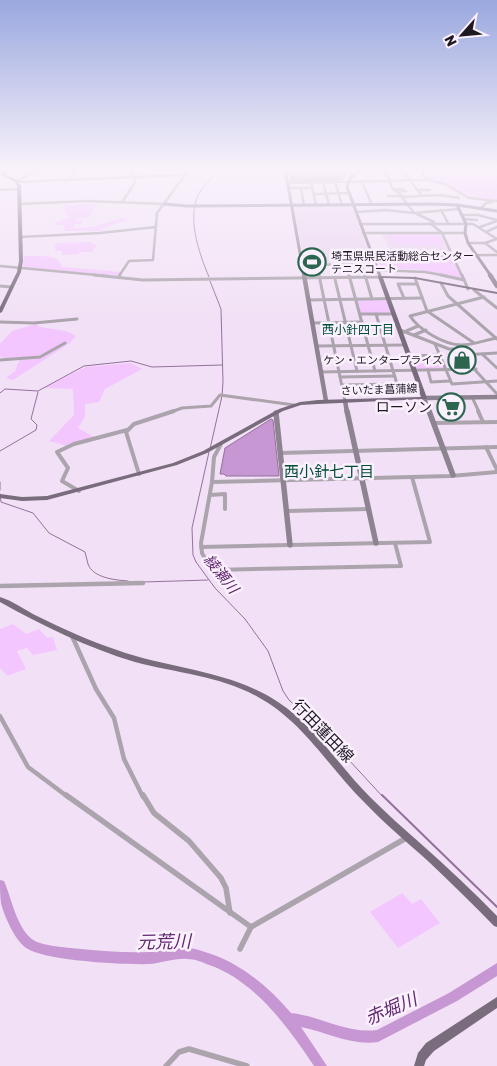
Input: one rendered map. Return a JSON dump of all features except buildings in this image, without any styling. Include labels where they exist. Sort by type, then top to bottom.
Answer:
[{"type":"main road","points":[[0,312],[20,268],[19,218]]},
{"type":"main road","points":[[380,277],[415,278],[497,293]]},
{"type":"main road","name":"さいたま菖蒲線","points":[[138,474],[180,462],[205,452],[294,405],[326,401],[424,398],[405,345],[402,331],[393,314],[380,277]]},
{"type":"main road","points":[[0,496],[39,499],[138,474]]},
{"type":"main road","name":"行田蓮田線","points":[[0,599],[34,618],[126,656],[220,678],[262,695],[288,712],[368,800],[497,923]]},
{"type":"main road","points":[[419,1066],[422,1057],[430,1047],[497,1002]]},
{"type":"street","points":[[119,277],[128,261],[153,260],[157,218]]},
{"type":"street","points":[[293,218],[326,401]]},
{"type":"street","points":[[0,266],[148,280],[380,277],[358,218]]},
{"type":"street","points":[[400,218],[403,223]]},
{"type":"street","points":[[424,218],[436,223]]},
{"type":"street","points":[[445,218],[448,223]]},
{"type":"street","points":[[477,220],[464,219],[468,243],[497,286]]},
{"type":"street","points":[[480,227],[497,220]]},
{"type":"street","points":[[360,224],[429,222],[466,224],[480,227],[497,239],[485,243],[468,243]]},
{"type":"street","points":[[429,222],[442,233],[468,289]]},
{"type":"street","points":[[409,223],[413,233]]},
{"type":"street","points":[[490,223],[497,227]]},
{"type":"street","points":[[20,237],[100,233],[156,227]]},
{"type":"street","points":[[486,232],[497,227]]},
{"type":"street","points":[[363,233],[465,233]]},
{"type":"street","points":[[485,243],[497,252]]},
{"type":"street","points":[[372,256],[497,255]]},
{"type":"street","points":[[346,264],[375,370]]},
{"type":"street","points":[[362,264],[372,299]]},
{"type":"street","points":[[301,265],[375,264]]},
{"type":"street","points":[[317,265],[376,544]]},
{"type":"street","points":[[332,265],[357,371]]},
{"type":"street","points":[[377,270],[408,270],[464,280]]},
{"type":"street","points":[[429,281],[435,274]]},
{"type":"street","points":[[415,278],[427,310],[474,343]]},
{"type":"street","points":[[441,283],[448,296],[497,338]]},
{"type":"street","points":[[404,298],[398,284],[417,284]]},
{"type":"street","points":[[0,286],[11,286]]},
{"type":"street","points":[[474,290],[497,308]]},
{"type":"street","points":[[308,300],[422,298]]},
{"type":"street","points":[[484,298],[427,310],[410,316],[411,321],[435,335],[458,345],[497,338]]},
{"type":"street","points":[[360,314],[393,314]]},
{"type":"street","points":[[372,384],[375,394],[402,393],[394,376],[376,314]]},
{"type":"street","points":[[0,322],[34,323],[77,319]]},
{"type":"street","points":[[312,323],[362,322]]},
{"type":"street","points":[[402,331],[418,326]]},
{"type":"street","points":[[414,335],[426,330]]},
{"type":"street","points":[[402,331],[449,349],[459,349]]},
{"type":"street","points":[[424,340],[435,335]]},
{"type":"street","points":[[0,360],[37,357],[50,353],[59,344],[65,343]]},
{"type":"street","points":[[434,344],[450,381]]},
{"type":"street","points":[[316,346],[405,345]]},
{"type":"street","points":[[453,475],[424,398],[497,395],[489,382],[461,355],[458,345]]},
{"type":"street","points":[[461,355],[497,353]]},
{"type":"street","points":[[482,354],[497,368]]},
{"type":"street","points":[[409,356],[440,355]]},
{"type":"street","points":[[321,372],[476,369]]},
{"type":"street","points":[[428,370],[432,382],[450,381],[452,384],[497,381]]},
{"type":"street","points":[[340,377],[394,376]]},
{"type":"street","points":[[342,385],[397,384]]},
{"type":"street","points":[[79,490],[62,481],[68,468],[57,452],[74,444],[127,430],[134,424],[174,411],[211,406],[220,395],[294,405]]},
{"type":"street","points":[[472,397],[483,422]]},
{"type":"street","points":[[276,413],[290,545]]},
{"type":"street","points":[[434,423],[497,422]]},
{"type":"street","points":[[127,430],[138,474]]},
{"type":"street","points":[[220,445],[214,457],[212,482],[201,547],[211,570],[401,566],[395,543]]},
{"type":"street","points":[[212,482],[412,477],[497,471],[486,447]]},
{"type":"street","points":[[280,453],[497,447]]},
{"type":"street","points":[[201,547],[430,542],[412,477]]},
{"type":"street","points":[[210,495],[225,494],[225,510]]},
{"type":"street","points":[[287,511],[368,509]]},
{"type":"street","points":[[0,586],[143,583]]},
{"type":"street","points":[[72,634],[96,689],[114,718],[124,758],[144,798],[154,813],[189,841],[221,878],[226,888],[230,913]]},
{"type":"street","points":[[0,716],[28,767],[35,773],[251,927]]},
{"type":"street","points":[[240,949],[251,927],[408,837]]},
{"type":"street","points":[[166,1066],[179,1052],[189,1049],[247,1066]]},
{"type":"shaded area","points":[[68,218],[86,218],[75,220],[83,221],[81,224],[75,224],[74,228],[92,227],[123,218],[129,219],[104,228],[102,231],[64,231],[65,225],[55,225],[55,223]]},
{"type":"shaded area","points":[[295,218],[356,218],[372,263],[305,264]]},
{"type":"shaded area","points":[[440,233],[451,255],[392,255],[382,234]]},
{"type":"shaded area","points":[[387,234],[437,234],[440,235],[445,245],[408,245],[390,241]]},
{"type":"shaded area","points":[[91,242],[97,245],[92,252],[79,252],[79,254],[62,255],[62,251],[56,251],[53,245],[57,245],[56,243]]},
{"type":"shaded area","points":[[24,256],[46,256],[57,259],[62,267],[121,272],[118,276],[23,268]]},
{"type":"shaded area","points":[[451,256],[462,279],[420,270],[381,268],[376,257]]},
{"type":"shaded area","points":[[356,299],[388,299],[393,314],[360,314]]},
{"type":"shaded area","points":[[36,324],[40,327],[66,331],[76,336],[70,343],[13,380],[6,378],[15,371],[20,359],[3,358],[0,356],[0,344],[12,331]]},
{"type":"shaded area","points":[[440,355],[446,369],[414,370],[409,356]]},
{"type":"shaded area","points":[[131,363],[142,369],[105,389],[99,402],[85,404],[85,417],[78,428],[94,437],[67,446],[49,441],[74,415],[73,389],[43,388],[86,367]]},
{"type":"shaded area","points":[[271,419],[273,420],[279,476],[226,476],[220,474],[225,448]]},
{"type":"shaded area","points":[[13,624],[26,634],[39,629],[47,638],[53,637],[57,650],[33,655],[27,648],[17,651],[26,669],[7,676],[0,668],[0,629]]},
{"type":"shaded area","points":[[402,893],[412,904],[421,899],[440,923],[398,948],[370,912]]},
{"type":"waterway","name":"綾瀬川","points":[[194,218],[198,246],[209,277]]},
{"type":"waterway","name":"綾瀬川","points":[[210,281],[221,309],[223,382],[222,396],[210,449]]},
{"type":"waterway","points":[[0,393],[5,389],[38,391],[84,366],[131,361],[152,367],[222,365]]},
{"type":"waterway","points":[[0,451],[36,430],[37,425],[31,419],[38,392]]},
{"type":"waterway","name":"綾瀬川","points":[[209,452],[192,528],[193,555],[196,562],[215,588],[245,619],[268,651],[283,691],[289,700],[325,734],[383,797]]},
{"type":"waterway","points":[[0,482],[0,490]]},
{"type":"waterway","points":[[0,494],[1,502],[33,513],[49,533],[85,552],[91,569],[99,575],[128,581]]},
{"type":"waterway","points":[[144,582],[208,580]]},
{"type":"waterway","name":"綾瀬川","points":[[382,795],[497,907]]},
{"type":"waterway","name":"元荒川","points":[[0,885],[20,933],[31,945],[51,951],[87,955],[153,958],[188,953],[214,960],[251,982],[268,997],[288,1019]]},
{"type":"waterway","name":"赤堀川","points":[[288,1019],[305,1021],[351,1036],[378,1036],[453,997],[497,969]]},
{"type":"waterway","name":"元荒川","points":[[288,1019],[321,1066]]},
{"type":"place","name":"埼玉県県民活動総合センター テニスコート","points":[[312,262]]},
{"type":"place","name":"ケン・エンタープライズ","points":[[462,360]]},
{"type":"place","name":"ローソン","points":[[451,407]]},
{"type":"district","name":"西小針四丁目","points":[[358,330]]},
{"type":"district","name":"西小針七丁目","points":[[329,472]]}]
